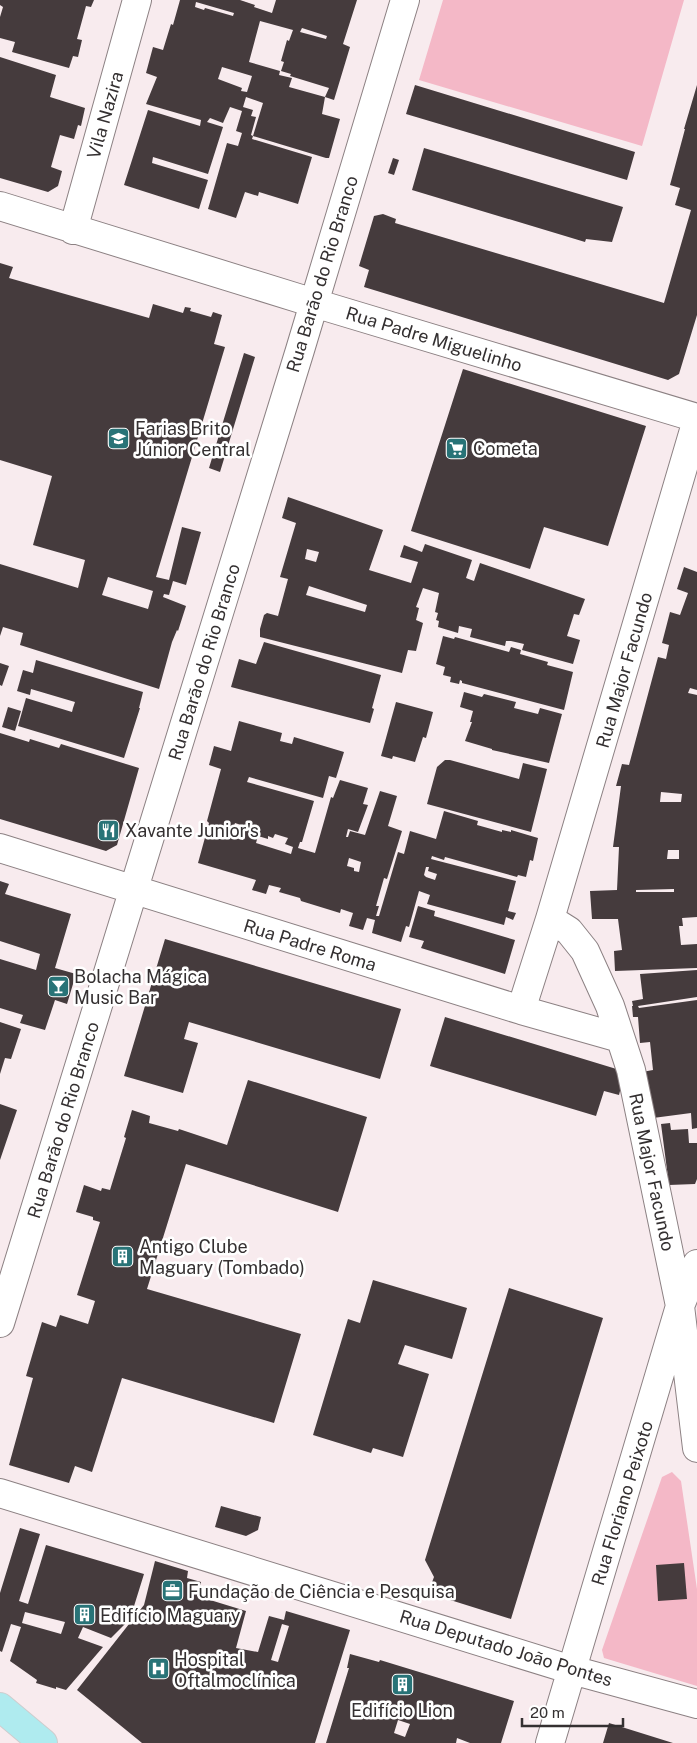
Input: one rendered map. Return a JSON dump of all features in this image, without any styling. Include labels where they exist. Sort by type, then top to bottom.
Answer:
[{"type":"main road","points":[[0,1707],[44,1743]]},
{"type":"street","name":"Vila Nazira","points":[[73,230],[137,0]]},
{"type":"street","name":"Rua Barão do Rio Branco","points":[[0,1323],[314,303],[405,0]]},
{"type":"street","name":"Rua Padre Miguelinho","points":[[0,206],[73,230],[697,419]]},
{"type":"street","name":"Rua Major Facundo","points":[[521,1010],[550,919],[697,419]]},
{"type":"street","name":"Rua Padre Roma","points":[[0,848],[521,1010],[620,1038]]},
{"type":"street","name":"Rua Major Facundo","points":[[550,919],[569,931],[585,951],[610,1006],[631,1070],[680,1306],[697,1448]]},
{"type":"street","name":"Rua Floriano Peixoto","points":[[550,1743],[680,1306],[697,1264]]},
{"type":"street","name":"Rua Deputado João Pontes","points":[[0,1493],[572,1670],[697,1704]]},
{"type":"shaded area","points":[[443,0],[684,0],[642,146],[419,80]]},
{"type":"shaded area","points":[[672,1472],[681,1481],[697,1589],[697,1686],[604,1658],[602,1650],[662,1477]]},
{"type":"building","points":[[0,0],[94,0],[91,7],[86,6],[77,39],[82,40],[78,57],[73,56],[69,68],[12,52],[15,42],[0,38],[0,17],[3,7],[0,5]]},
{"type":"building","points":[[180,0],[240,0],[272,13],[276,0],[357,0],[343,44],[350,47],[334,100],[325,97],[322,114],[340,119],[329,158],[253,136],[252,139],[312,157],[298,204],[259,192],[258,196],[245,192],[236,218],[208,209],[227,143],[238,146],[242,133],[236,131],[242,111],[230,107],[223,123],[210,118],[207,122],[223,127],[208,174],[153,157],[152,163],[208,180],[199,209],[124,185],[148,110],[200,126],[201,120],[146,104],[157,77],[146,73],[153,47],[163,50],[171,24],[173,25]],"holes":[[[196,2],[234,13],[233,16],[205,8],[204,10],[195,7]],[[260,21],[293,30],[289,41],[287,40],[281,61],[284,62],[281,71],[291,74],[290,76],[329,88],[325,97],[289,87],[292,78],[279,75],[280,71],[249,62]],[[302,28],[327,36],[326,39],[300,32]],[[222,67],[252,76],[247,92],[241,91],[242,88],[218,79]],[[246,97],[263,103],[253,136],[251,135],[256,117],[251,116],[253,110],[243,107]]]},
{"type":"building","points":[[0,57],[56,75],[50,97],[85,108],[81,126],[78,125],[74,139],[60,135],[51,167],[62,171],[58,186],[48,192],[0,178]]},
{"type":"building","points":[[415,85],[635,152],[627,180],[406,114]]},
{"type":"building","points":[[697,85],[697,315],[679,374],[668,380],[364,287],[369,270],[359,266],[374,216],[383,214],[396,219],[395,223],[664,303],[691,210],[675,205],[680,188],[670,185]]},
{"type":"building","points":[[424,148],[623,207],[612,242],[586,239],[585,242],[412,190]]},
{"type":"building","points":[[393,158],[399,160],[394,175],[388,173]]},
{"type":"building","name":"Farias Brito Júnior Central","points":[[0,263],[13,267],[9,278],[149,318],[153,304],[183,313],[185,307],[191,308],[190,311],[211,317],[213,312],[222,315],[214,344],[225,347],[156,577],[169,580],[182,527],[201,532],[186,585],[173,581],[169,595],[164,594],[163,597],[186,606],[178,631],[172,642],[159,689],[20,645],[23,633],[3,627],[0,636],[0,564],[78,588],[85,560],[33,545],[52,476],[0,460]],"holes":[[[108,577],[153,591],[148,609],[102,595]]]},
{"type":"building","points":[[244,353],[255,357],[220,472],[209,468]]},
{"type":"building","points":[[463,369],[646,426],[608,546],[544,527],[530,569],[411,531]]},
{"type":"building","points":[[288,497],[383,530],[369,570],[411,583],[418,562],[400,557],[404,545],[422,552],[425,544],[472,560],[466,578],[474,581],[480,563],[585,599],[579,615],[574,614],[567,636],[580,640],[573,664],[522,650],[524,644],[506,641],[505,646],[470,637],[472,629],[459,626],[458,633],[438,627],[439,621],[436,620],[438,613],[435,612],[439,593],[423,588],[416,607],[419,608],[416,620],[423,623],[416,651],[408,650],[402,673],[260,637],[264,615],[267,613],[278,616],[288,579],[280,577],[296,523],[282,518]],"holes":[[[307,549],[319,552],[316,562],[305,559]],[[309,586],[367,605],[365,612],[306,595]]]},
{"type":"building","points":[[684,567],[697,572],[697,690],[690,688],[688,693],[697,695],[697,917],[682,918],[683,926],[679,926],[681,945],[697,944],[697,968],[615,971],[614,951],[622,950],[618,919],[592,919],[590,891],[617,890],[619,847],[613,847],[621,786],[616,786],[622,764],[629,765],[658,657],[666,659],[669,645],[662,643],[670,612],[680,615],[688,593],[677,589]],"holes":[[[661,792],[682,794],[681,802],[660,802]],[[668,850],[679,850],[679,859],[667,859]],[[674,889],[674,892],[636,892],[636,890]]]},
{"type":"building","points":[[443,636],[454,639],[455,637],[509,652],[511,647],[521,650],[520,654],[548,662],[547,665],[573,672],[564,710],[462,683],[460,680],[459,684],[450,682],[451,677],[443,675],[445,667],[436,664]]},
{"type":"building","points":[[264,642],[381,675],[370,723],[231,687],[239,659],[256,664]]},
{"type":"building","points":[[36,660],[143,692],[140,708],[124,758],[18,726],[26,698],[72,712],[75,702],[31,689],[30,695],[17,691],[23,670],[33,673]]},
{"type":"building","points":[[0,663],[9,666],[2,686],[0,685]]},
{"type":"building","points":[[464,692],[482,697],[484,694],[516,702],[514,708],[538,714],[540,708],[562,714],[549,763],[492,750],[465,741],[472,722],[470,722],[473,711],[460,707]]},
{"type":"building","points":[[396,702],[433,712],[426,738],[423,737],[415,762],[393,756],[392,759],[381,756]]},
{"type":"building","points":[[8,707],[21,711],[15,731],[2,727]]},
{"type":"building","points":[[239,721],[282,733],[280,741],[292,744],[294,737],[344,752],[336,778],[329,776],[323,798],[249,777],[247,782],[314,801],[302,842],[300,842],[298,848],[315,853],[331,797],[333,798],[340,780],[368,788],[363,804],[368,805],[358,832],[348,829],[346,837],[348,837],[350,831],[365,835],[380,791],[397,796],[388,826],[402,831],[387,879],[384,878],[376,906],[379,906],[376,916],[379,916],[398,852],[404,854],[410,831],[436,839],[444,811],[478,821],[477,825],[502,832],[502,830],[511,832],[511,830],[538,838],[533,861],[530,860],[526,877],[518,875],[517,877],[445,857],[444,860],[432,856],[431,859],[516,881],[508,911],[516,913],[513,920],[506,917],[504,925],[427,904],[430,895],[419,891],[409,927],[406,926],[401,942],[372,933],[375,920],[367,918],[363,930],[349,926],[353,913],[341,909],[340,913],[301,901],[300,898],[279,892],[281,888],[269,885],[266,894],[252,890],[256,880],[198,863],[221,769],[209,765],[214,746],[231,751]],"holes":[[[235,823],[244,826],[242,832],[245,832],[243,840],[227,835],[229,828],[233,829]],[[275,834],[288,838],[285,844],[293,847],[291,854],[256,843],[258,836],[268,839],[268,836],[273,838]],[[349,858],[361,862],[359,872],[347,866]],[[426,867],[429,867],[428,871],[437,874],[435,880],[424,875]]]},
{"type":"building","points":[[0,733],[29,742],[30,739],[59,748],[61,744],[139,768],[117,845],[106,851],[0,819]]},
{"type":"building","points":[[445,760],[519,779],[523,763],[547,769],[531,832],[427,804],[437,767]]},
{"type":"building","points":[[0,881],[9,884],[5,894],[71,914],[55,968],[76,974],[67,1004],[55,1000],[45,1030],[20,1023],[23,1015],[0,1008],[0,959],[36,970],[40,954],[0,941]]},
{"type":"building","points":[[418,906],[435,911],[434,916],[515,940],[505,974],[421,948],[424,941],[409,937]]},
{"type":"building","points":[[165,939],[401,1009],[380,1079],[189,1022],[184,1039],[198,1043],[183,1093],[124,1076]]},
{"type":"building","points":[[697,970],[697,997],[638,1006],[639,1008],[697,1000],[697,1128],[692,1129],[691,1113],[653,1118],[642,1072],[653,1070],[650,1042],[640,1043],[638,1017],[633,1017],[632,1001],[643,999],[640,974]]},
{"type":"building","points":[[445,1017],[623,1071],[619,1095],[604,1091],[596,1116],[430,1066]]},
{"type":"building","points":[[0,1022],[21,1029],[11,1059],[5,1058],[0,1074]]},
{"type":"building","name":"Antigo Clube Maguary (Tombado)","points":[[248,1080],[367,1117],[338,1212],[186,1164],[147,1289],[301,1334],[274,1423],[122,1378],[92,1472],[75,1466],[69,1483],[9,1465],[33,1378],[26,1376],[42,1322],[56,1327],[60,1315],[88,1324],[95,1301],[77,1295],[100,1222],[93,1220],[93,1217],[76,1212],[84,1185],[101,1191],[102,1188],[110,1190],[126,1138],[124,1137],[132,1110],[150,1116],[149,1123],[178,1131],[179,1129],[227,1145]]},
{"type":"building","points":[[0,1104],[17,1110],[0,1160]]},
{"type":"building","points":[[670,1123],[671,1130],[688,1129],[689,1143],[697,1143],[697,1179],[695,1184],[669,1185],[661,1124]]},
{"type":"building","points":[[373,1280],[467,1308],[452,1359],[405,1345],[398,1364],[429,1374],[403,1457],[373,1448],[371,1453],[313,1435],[348,1319],[360,1323]]},
{"type":"building","points":[[509,1288],[603,1318],[511,1619],[428,1593],[434,1577],[425,1560]]},
{"type":"building","points":[[221,1506],[261,1517],[258,1530],[246,1536],[215,1527]]},
{"type":"building","name":"Edifício Maguary","points":[[20,1528],[40,1534],[19,1601],[28,1604],[46,1545],[144,1574],[130,1619],[111,1638],[83,1627],[78,1638],[103,1647],[66,1690],[36,1683],[37,1680],[10,1661],[21,1627],[11,1624],[2,1652],[0,1651],[0,1593]],"holes":[[[25,1612],[65,1622],[61,1634],[22,1623]]]},
{"type":"building","points":[[155,1561],[188,1571],[187,1578],[201,1582],[197,1596],[246,1611],[236,1648],[258,1652],[269,1616],[284,1620],[286,1611],[350,1630],[315,1743],[142,1743],[77,1690],[144,1605]],"holes":[[[282,1624],[289,1626],[278,1662],[271,1660]]]},
{"type":"building","points":[[684,1563],[687,1599],[658,1601],[656,1565]]},
{"type":"building","name":"Edifício Lion","points":[[350,1654],[379,1662],[380,1660],[514,1701],[501,1743],[470,1743],[457,1738],[456,1743],[326,1743],[349,1668],[347,1668]],"holes":[[[398,1720],[410,1724],[405,1737],[394,1733]]]},
{"type":"building","points":[[609,1723],[673,1743],[603,1743]]},
{"type":"place","name":"Farias Brito Júnior Central","points":[[119,438]]},
{"type":"place","name":"Cometa","points":[[457,448]]},
{"type":"place","name":"Xavante Junior's","points":[[109,830]]},
{"type":"place","name":"Bolacha Mágica Music Bar","points":[[58,986]]},
{"type":"place","name":"Antigo Clube Maguary (Tombado)","points":[[123,1256]]},
{"type":"place","name":"Fundação de Ciência e Pesquisa","points":[[172,1591]]},
{"type":"place","name":"Edifício Maguary","points":[[84,1615]]},
{"type":"place","name":"Hospital Oftalmoclínica","points":[[158,1669]]},
{"type":"place","name":"Edifício Lion","points":[[402,1685]]}]
